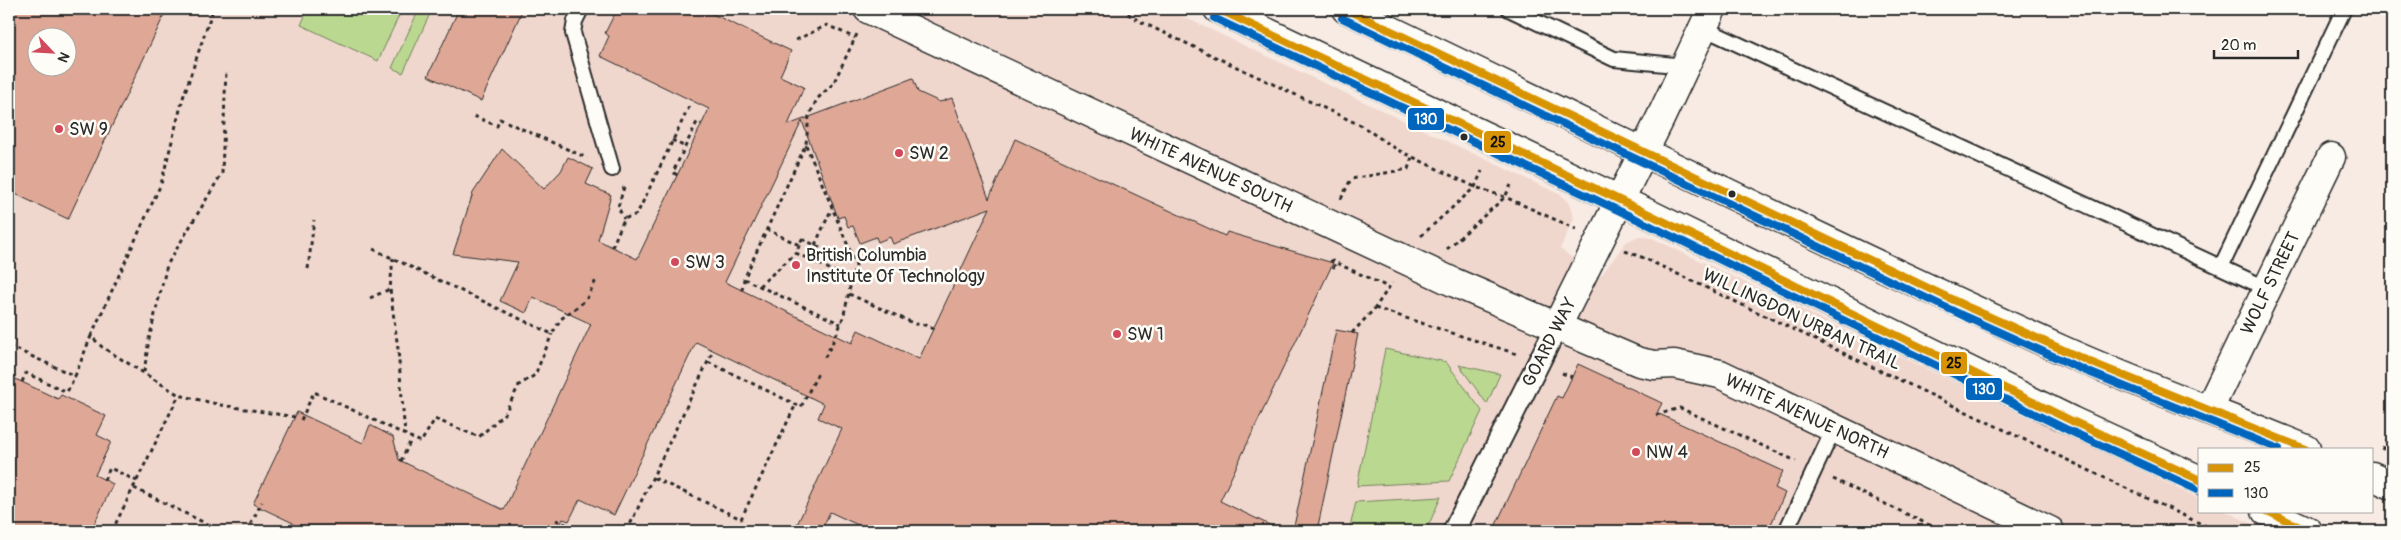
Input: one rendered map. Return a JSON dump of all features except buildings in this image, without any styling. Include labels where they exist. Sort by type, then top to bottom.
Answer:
[{"type":"main road","points":[[1218,9],[1618,200],[2072,421],[2198,479]]},
{"type":"main road","points":[[1346,9],[1673,168],[2062,350],[2304,448]]},
{"type":"main road","name":"WHITE AVENUE SOUTH","points":[[864,18],[1404,260],[1557,326]]},
{"type":"main road","name":"GOARD WAY","points":[[1557,326],[1707,18]]},
{"type":"main road","name":"WOLF STREET","points":[[2209,409],[2331,157]]},
{"type":"main road","name":"WHITE AVENUE NORTH","points":[[1557,326],[1639,362],[1654,365],[1674,364],[1720,374],[2050,531]]},
{"type":"main road","points":[[2374,477],[2392,486]]},
{"type":"main road","points":[[2268,512],[2308,531]]},
{"type":"street","name":"GOARD WAY","points":[[1454,531],[1557,326]]},
{"type":"lane","points":[[581,9],[573,33],[612,169]]},
{"type":"lane","points":[[1509,9],[1614,59],[1685,66]]},
{"type":"lane","points":[[2221,267],[2312,81],[2344,9]]},
{"type":"lane","points":[[1707,18],[2268,289]]},
{"type":"lane","points":[[1786,531],[1834,428]]},
{"type":"path","points":[[22,382],[26,372],[67,392],[161,184],[183,98],[213,9]]},
{"type":"path","points":[[1121,9],[1140,21],[1360,125],[1412,157],[1475,187],[1505,197],[1571,227]]},
{"type":"path","points":[[742,290],[744,278],[806,144],[809,116],[817,98],[833,84],[864,18]]},
{"type":"path","points":[[796,40],[827,25],[855,38]]},
{"type":"path","points":[[144,372],[149,340],[167,265],[222,173],[226,70]]},
{"type":"path","points":[[612,247],[624,219],[636,214],[690,104]]},
{"type":"path","points":[[474,116],[496,126],[500,119],[612,169]]},
{"type":"path","points":[[678,174],[673,172],[697,122],[701,124]]},
{"type":"path","points":[[672,140],[685,147]]},
{"type":"path","points":[[806,144],[856,265],[850,279],[849,294],[841,324],[824,359]]},
{"type":"path","points":[[1340,200],[1351,179],[1408,169],[1412,157]]},
{"type":"path","points":[[1427,243],[1419,238],[1475,187],[1482,171]]},
{"type":"path","points":[[1445,251],[1505,197],[1511,185]]},
{"type":"path","points":[[815,245],[832,207]]},
{"type":"path","points":[[308,268],[314,220]]},
{"type":"path","points":[[766,230],[799,245]]},
{"type":"path","points":[[759,286],[796,252],[802,239],[826,250],[819,264]]},
{"type":"path","points":[[373,249],[552,334]]},
{"type":"path","name":"WILLINGDON URBAN TRAIL","points":[[1620,249],[1644,258],[2216,531]]},
{"type":"path","points":[[796,252],[850,279]]},
{"type":"path","points":[[393,258],[390,289],[398,348],[400,400],[405,435]]},
{"type":"path","points":[[1330,260],[1390,288],[1352,333]]},
{"type":"path","points":[[1333,268],[1336,263]]},
{"type":"path","points":[[314,392],[421,442],[435,419],[479,437],[505,413],[519,385],[535,375],[552,334],[561,319],[586,300],[596,278]]},
{"type":"path","points":[[744,278],[841,324]]},
{"type":"path","points":[[370,298],[390,289]]},
{"type":"path","points":[[849,294],[915,324],[933,328]]},
{"type":"path","points":[[1375,308],[1514,352],[1572,377]]},
{"type":"path","points":[[91,336],[102,347],[179,395],[221,405],[295,417]]},
{"type":"path","points":[[9,346],[75,376]]},
{"type":"path","points":[[627,531],[714,351]]},
{"type":"path","points":[[708,362],[802,406],[820,371]]},
{"type":"path","points":[[301,420],[316,387]]},
{"type":"path","points":[[112,531],[179,395]]},
{"type":"path","points":[[654,478],[741,519],[796,404]]},
{"type":"path","points":[[401,461],[412,438]]},
{"type":"path","points":[[104,480],[110,468],[137,481]]},
{"type":"path","points":[[134,488],[222,531]]},
{"type":"path","points":[[247,531],[262,502]]},
{"type":"path","points":[[556,520],[580,531]]},
{"type":"shaded area","name":"British Columbia Institute Of Technology","points":[[9,9],[1167,9],[1561,195],[1569,203],[1574,218],[1560,249],[1600,277],[1626,242],[1639,236],[1652,238],[2198,498],[2198,512],[2227,512],[2267,531],[9,531]]},
{"type":"green space","points":[[308,9],[402,9],[378,61],[301,25]]},
{"type":"green space","points":[[419,9],[432,9],[403,73],[392,68]]},
{"type":"green space","points":[[1385,349],[1446,362],[1482,411],[1449,481],[1357,486]]},
{"type":"green space","points":[[1459,365],[1500,374],[1487,404]]},
{"type":"green space","points":[[1441,497],[1426,531],[1349,531],[1356,502]]},
{"type":"transit line","name":"25","points":[[1218,9],[1651,215],[2072,421],[2198,479]]},
{"type":"transit line","name":"25","points":[[1346,9],[1970,308],[2090,362],[2303,448]]},
{"type":"transit line","name":"130","points":[[1214,18],[1647,224],[2068,430],[2196,489]]},
{"type":"transit line","name":"130","points":[[1342,18],[1966,317],[2086,371],[2277,448]]},
{"type":"transit line","name":"25","points":[[2269,512],[2308,531]]},
{"type":"place","name":"SW 9","points":[[59,129]]},
{"type":"place","name":"SW 2","points":[[899,153]]},
{"type":"place","name":"SW 3","points":[[675,262]]},
{"type":"place","name":"British Columbia Institute Of Technology","points":[[796,265]]},
{"type":"place","name":"SW 1","points":[[1117,334]]},
{"type":"place","name":"NW 4","points":[[1636,452]]}]
